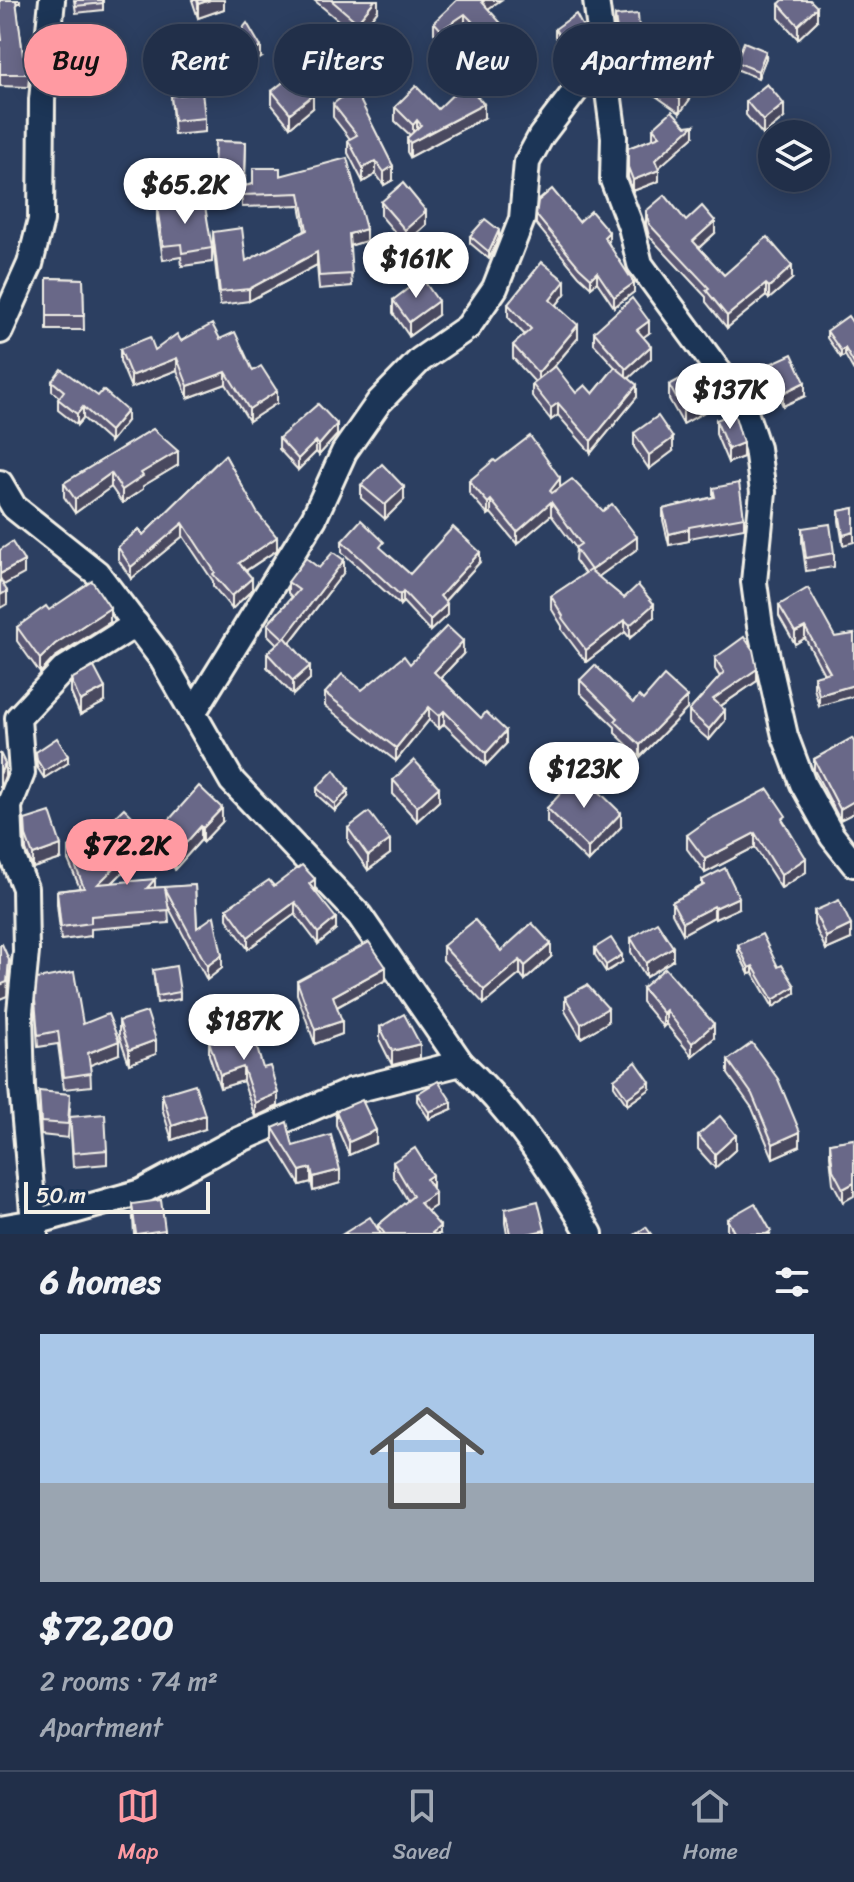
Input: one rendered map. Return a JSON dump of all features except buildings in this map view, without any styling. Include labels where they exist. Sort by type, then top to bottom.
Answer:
[{"type":"street","points":[[0,331],[30,264],[41,220],[42,100],[52,0]]},
{"type":"street","points":[[596,0],[600,24]]},
{"type":"street","points":[[193,713],[314,518],[344,452],[379,402],[420,360],[468,327],[495,288],[522,219],[527,162],[541,136],[571,96]]},
{"type":"street","points":[[609,96],[614,137],[613,180],[631,227],[640,264],[742,403],[757,448],[763,492],[754,582],[760,626],[785,736],[803,784],[825,823],[854,864]]},
{"type":"street","points":[[0,483],[14,507],[97,573],[162,659],[232,781],[359,915],[461,1063],[485,1085],[548,1164],[590,1234]]},
{"type":"street","points":[[35,1228],[22,1087],[20,1012],[26,952],[25,888],[11,853],[9,806],[22,773],[18,718],[63,670],[136,624]]},
{"type":"street","points":[[0,1228],[35,1228],[141,1192],[232,1143],[351,1091],[461,1063]]}]
